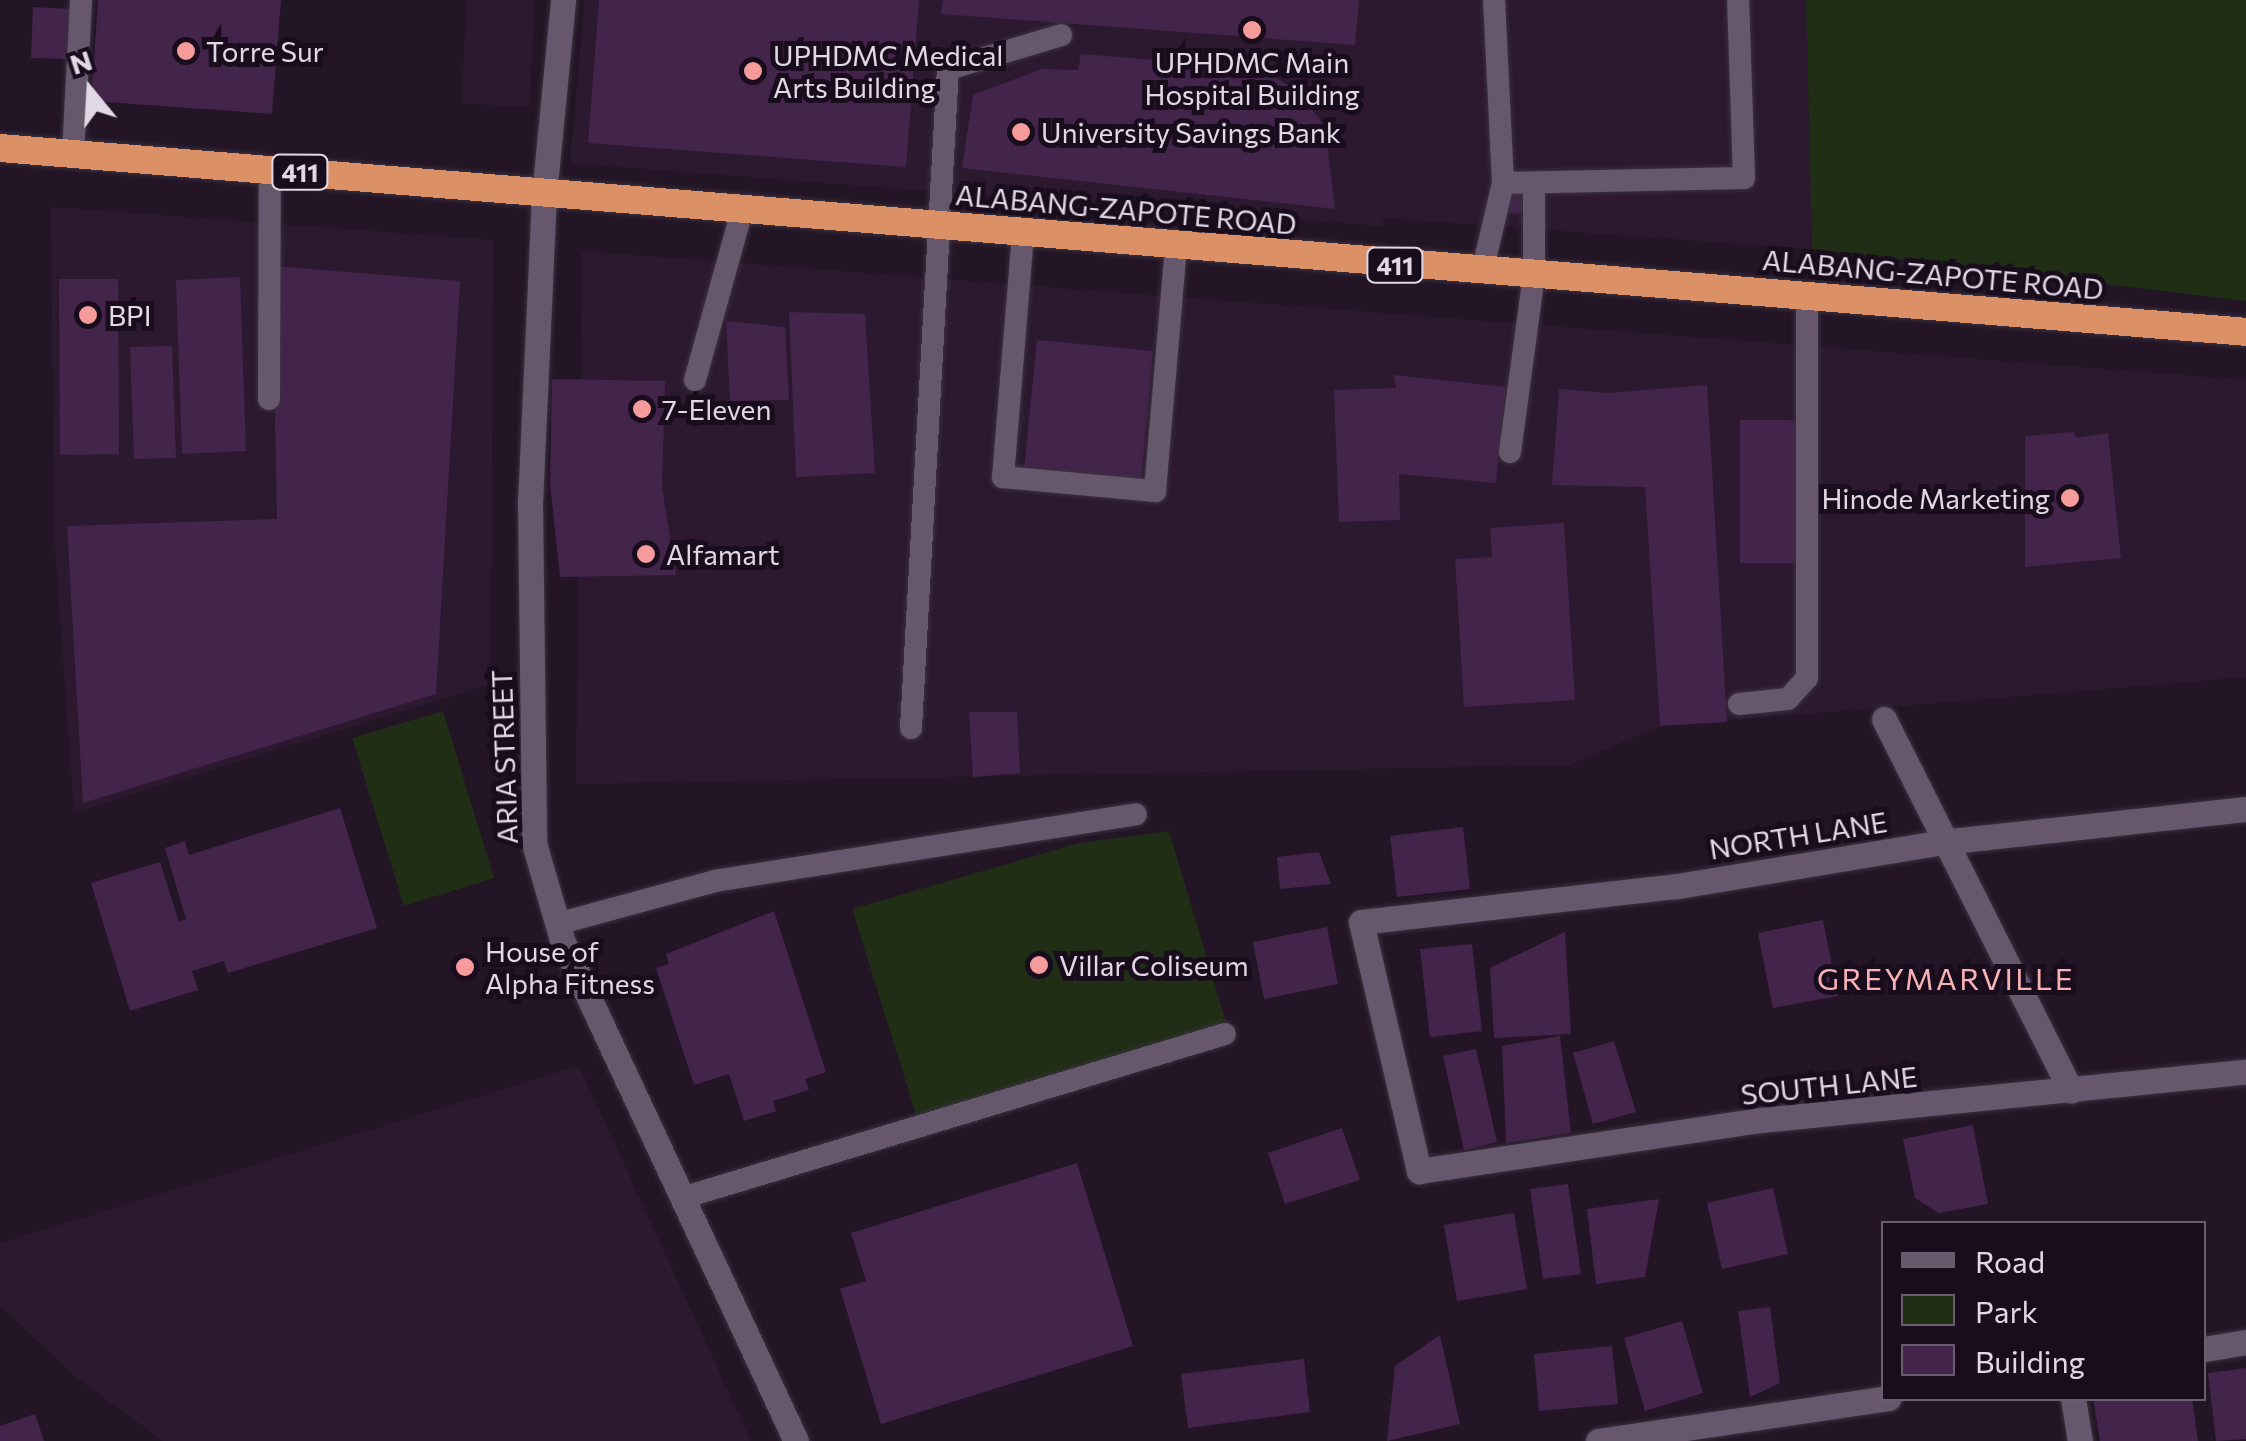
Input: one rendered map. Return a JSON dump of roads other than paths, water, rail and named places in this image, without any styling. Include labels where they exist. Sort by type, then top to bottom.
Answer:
[{"type":"highway","name":"ALABANG-ZAPOTE ROAD","points":[[0,148],[2246,332]]},
{"type":"street","name":"ARIA STREET","points":[[562,0],[544,195],[530,500],[528,749],[534,843],[557,924],[796,1441]]},
{"type":"street","points":[[1884,719],[2071,1091]]},
{"type":"street","name":"NORTH LANE","points":[[1419,1171],[1361,922],[1676,886],[1943,842],[2246,809]]},
{"type":"street","name":"SOUTH LANE","points":[[1419,1171],[1761,1120],[2246,1072]]},
{"type":"street","points":[[2206,1349],[2246,1342]]},
{"type":"street","points":[[1598,1441],[1881,1399]]},
{"type":"street","points":[[2073,1401],[2080,1441]]},
{"type":"lane","points":[[73,154],[81,0]]},
{"type":"lane","points":[[1482,272],[1502,182],[1494,0]]},
{"type":"lane","points":[[1502,182],[1534,185],[1744,178],[1738,0]]},
{"type":"lane","points":[[911,728],[948,70],[1061,35]]},
{"type":"lane","points":[[269,399],[270,170]]},
{"type":"lane","points":[[1510,452],[1534,275],[1534,185]]},
{"type":"lane","points":[[696,380],[742,210]]},
{"type":"lane","points":[[1023,234],[1003,477],[1155,491],[1176,247]]},
{"type":"lane","points":[[1740,704],[1788,698],[1807,678],[1807,296]]},
{"type":"lane","points":[[557,924],[715,881],[1136,814]]},
{"type":"lane","points":[[682,1198],[1225,1034]]},
{"type":"place","name":"UPHDMC Main Hospital Building","points":[[1252,30]]},
{"type":"place","name":"Torre Sur","points":[[186,51]]},
{"type":"place","name":"UPHDMC Medical Arts Building","points":[[753,71]]},
{"type":"place","name":"University Savings Bank","points":[[1021,132]]},
{"type":"place","name":"BPI","points":[[88,315]]},
{"type":"place","name":"7-Eleven","points":[[642,409]]},
{"type":"place","name":"Hinode Marketing","points":[[2070,498]]},
{"type":"place","name":"Alfamart","points":[[646,554]]},
{"type":"place","name":"Villar Coliseum","points":[[1039,965]]},
{"type":"place","name":"House of Alpha Fitness","points":[[465,967]]},
{"type":"district","name":"GREYMARVILLE","points":[[1946,978]]}]
